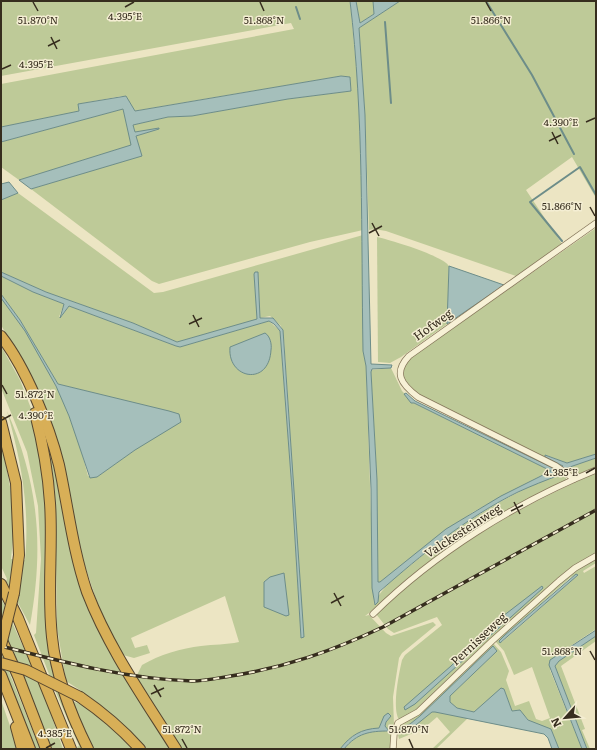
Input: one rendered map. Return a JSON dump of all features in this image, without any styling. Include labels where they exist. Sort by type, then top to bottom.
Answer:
[{"type":"highway","points":[[1,336],[9,346],[37,401],[56,457],[87,590],[105,635],[176,749]]},
{"type":"highway","points":[[9,346],[30,396],[45,450],[50,504],[49,574],[52,638],[63,693],[88,749]]},
{"type":"highway","points":[[1,422],[16,483],[19,555],[14,593],[1,645]]},
{"type":"highway","points":[[1,584],[18,618],[70,749]]},
{"type":"highway","points":[[1,638],[18,676],[46,749]]},
{"type":"highway","points":[[1,663],[26,670],[80,697],[125,732],[140,749]]},
{"type":"highway","points":[[1,675],[22,749]]},
{"type":"highway","points":[[1,675],[30,749]]},
{"type":"street","name":"Hofweg","points":[[574,480],[556,466],[418,397],[406,386],[400,371],[401,364],[409,356],[596,223]]},
{"type":"street","name":"Valckesteinweg","points":[[373,614],[418,574],[454,547],[498,520],[596,470]]},
{"type":"street","name":"Pernisseweg","points":[[394,749],[394,734],[398,723],[418,712],[492,641],[574,568],[596,556]]},
{"type":"green space","points":[[1,1],[350,1],[358,86],[363,230],[310,242],[159,284],[152,281],[31,189],[141,156],[136,136],[159,129],[135,132],[133,125],[168,117],[192,116],[288,99],[351,91],[350,77],[341,76],[134,111],[126,96],[122,96],[78,104],[80,111],[1,127],[1,84],[294,29],[291,23],[1,76]]},
{"type":"green space","points":[[356,1],[373,1],[374,14],[360,23]]},
{"type":"green space","points":[[400,1],[596,1],[596,198],[572,157],[526,190],[562,244],[516,276],[386,231],[374,229],[369,230],[365,115],[359,28]]},
{"type":"green space","points":[[123,109],[132,145],[19,180],[1,167],[1,142]]},
{"type":"green space","points":[[18,193],[154,293],[163,292],[363,235],[363,351],[366,365],[374,605],[381,593],[395,578],[462,526],[489,508],[528,487],[561,472],[566,475],[566,481],[496,518],[365,616],[369,615],[386,633],[391,636],[433,622],[436,625],[402,653],[399,658],[393,697],[394,726],[392,728],[390,749],[344,749],[354,739],[364,734],[370,732],[389,731],[385,726],[386,722],[391,716],[388,713],[378,729],[366,730],[357,734],[348,740],[340,749],[181,749],[135,679],[142,665],[163,655],[194,647],[239,642],[225,596],[131,638],[135,648],[147,645],[150,653],[134,658],[123,655],[107,628],[83,560],[59,452],[50,421],[37,388],[1,325],[1,298],[30,339],[54,382],[74,428],[88,476],[97,477],[135,450],[178,414],[58,384],[20,320],[1,294],[1,276],[33,292],[64,304],[59,317],[62,316],[69,306],[180,347],[269,321],[280,331],[301,637],[303,636],[284,340],[281,326],[270,316],[260,318],[258,272],[254,274],[258,319],[177,342],[133,323],[46,292],[1,272],[1,200]]},
{"type":"green space","points":[[596,228],[596,454],[567,463],[544,456],[563,466],[561,467],[419,396],[403,378],[401,368],[409,359]]},
{"type":"green space","points":[[377,237],[427,253],[445,262],[449,266],[447,324],[401,357],[390,363],[378,362]]},
{"type":"green space","points":[[1,346],[20,380],[32,411],[47,483],[50,634],[86,749],[78,749],[77,747],[79,746],[57,695],[34,635],[36,633],[41,559],[38,506],[27,452],[1,388]]},
{"type":"green space","points":[[391,368],[402,391],[414,403],[551,471],[473,512],[378,582],[377,480],[371,372],[372,370]]},
{"type":"green space","points":[[7,411],[18,438],[26,464],[36,516],[37,569],[30,625],[6,581],[7,579],[1,566],[1,439],[12,497],[14,529],[11,559],[25,560],[26,541],[23,484]]},
{"type":"green space","points":[[47,436],[88,600],[173,749],[146,749],[109,712],[66,681],[57,628],[55,492]]},
{"type":"green space","points":[[596,458],[596,467],[576,475],[564,469]]},
{"type":"green space","points":[[596,473],[596,554],[574,566],[415,712],[400,721],[397,716],[396,701],[402,660],[405,655],[442,625],[437,617],[394,633],[388,629],[376,614],[426,571],[480,534],[536,501]]},
{"type":"green space","points":[[596,558],[596,563],[583,571],[584,573],[596,566],[596,629],[557,655],[550,670],[582,749],[559,749],[551,729],[533,724],[518,710],[512,711],[504,689],[474,712],[459,709],[451,703],[449,699],[450,696],[497,651],[493,647],[420,716],[410,724],[402,727],[400,731],[434,711],[468,718],[436,749],[432,749],[450,732],[437,717],[423,729],[399,739],[397,731],[400,725],[493,643],[501,652],[509,671],[506,680],[515,706],[529,701],[536,719],[542,721],[550,718],[532,667],[514,675],[504,651],[496,640],[573,571]],"holes":[[[578,575],[502,642],[505,635],[571,577]]]},
{"type":"green space","points":[[1,598],[41,686],[63,749],[52,749],[1,625]]},
{"type":"green space","points":[[596,636],[596,641],[561,666],[585,729],[582,730],[590,749],[587,749],[555,666],[559,661]]},
{"type":"green space","points":[[1,652],[40,749],[33,749],[1,667]]},
{"type":"green space","points":[[1,700],[18,749],[1,749]]},
{"type":"green space","points":[[72,701],[90,709],[112,728],[132,749],[94,749]]},
{"type":"water","points":[[350,1],[356,1],[360,23],[374,14],[373,1],[400,1],[359,28],[365,115],[371,364],[392,365],[391,368],[372,369],[371,372],[377,480],[378,582],[380,582],[446,529],[501,496],[551,471],[414,403],[411,403],[404,394],[406,393],[415,401],[557,470],[563,466],[545,457],[545,455],[567,463],[596,454],[596,458],[564,469],[560,475],[518,492],[499,502],[463,525],[411,564],[379,592],[378,602],[375,605],[372,588],[371,489],[366,366],[363,351],[360,132],[358,88]]},
{"type":"water","points":[[341,76],[350,77],[351,91],[288,99],[192,116],[168,117],[133,125],[135,132],[159,128],[136,136],[142,156],[31,189],[19,180],[131,145],[123,109],[1,142],[1,127],[79,111],[78,104],[126,96],[135,111]]},
{"type":"water","points":[[9,182],[18,193],[1,200],[1,184]]},
{"type":"water","points":[[449,266],[504,285],[447,324]]},
{"type":"water","points":[[1,272],[46,292],[133,323],[177,342],[257,319],[254,274],[255,272],[258,272],[260,318],[273,318],[283,330],[304,637],[301,638],[280,331],[269,321],[180,347],[69,306],[60,318],[64,304],[33,292],[1,276]]},
{"type":"water","points":[[1,294],[20,320],[58,384],[179,414],[181,422],[135,450],[97,477],[90,478],[69,416],[56,386],[25,331],[1,298]]},
{"type":"water","points":[[265,333],[270,340],[271,345],[269,362],[263,370],[256,374],[241,372],[235,366],[231,358],[230,347]]},
{"type":"water","points":[[284,573],[289,615],[286,616],[264,607],[264,582],[270,577]]},
{"type":"water","points":[[576,574],[578,575],[500,643],[499,641],[505,635]]},
{"type":"water","points":[[542,586],[543,588],[415,704],[405,710],[404,707],[451,666],[494,623]]},
{"type":"water","points":[[596,630],[596,636],[559,661],[555,666],[587,749],[582,749],[549,665],[550,660]]},
{"type":"water","points":[[493,646],[497,651],[450,696],[450,702],[457,708],[474,712],[501,688],[504,689],[512,711],[520,710],[528,720],[551,729],[559,749],[552,749],[548,738],[544,734],[435,712],[432,712],[411,729],[400,732],[400,728],[410,724],[420,716]]},
{"type":"water","points":[[388,713],[391,716],[386,722],[385,726],[389,731],[370,732],[364,734],[354,739],[344,749],[340,749],[352,736],[362,731],[379,728],[384,716]]},
{"type":"waterway","points":[[486,1],[532,75],[574,154]]},
{"type":"waterway","points":[[296,7],[300,19]]},
{"type":"waterway","points":[[385,22],[391,103]]},
{"type":"waterway","points":[[562,241],[530,202],[580,167],[596,195]]},
{"type":"railway","points":[[1,646],[95,669],[168,680],[202,680],[271,668],[327,651],[383,627],[596,510]]}]
